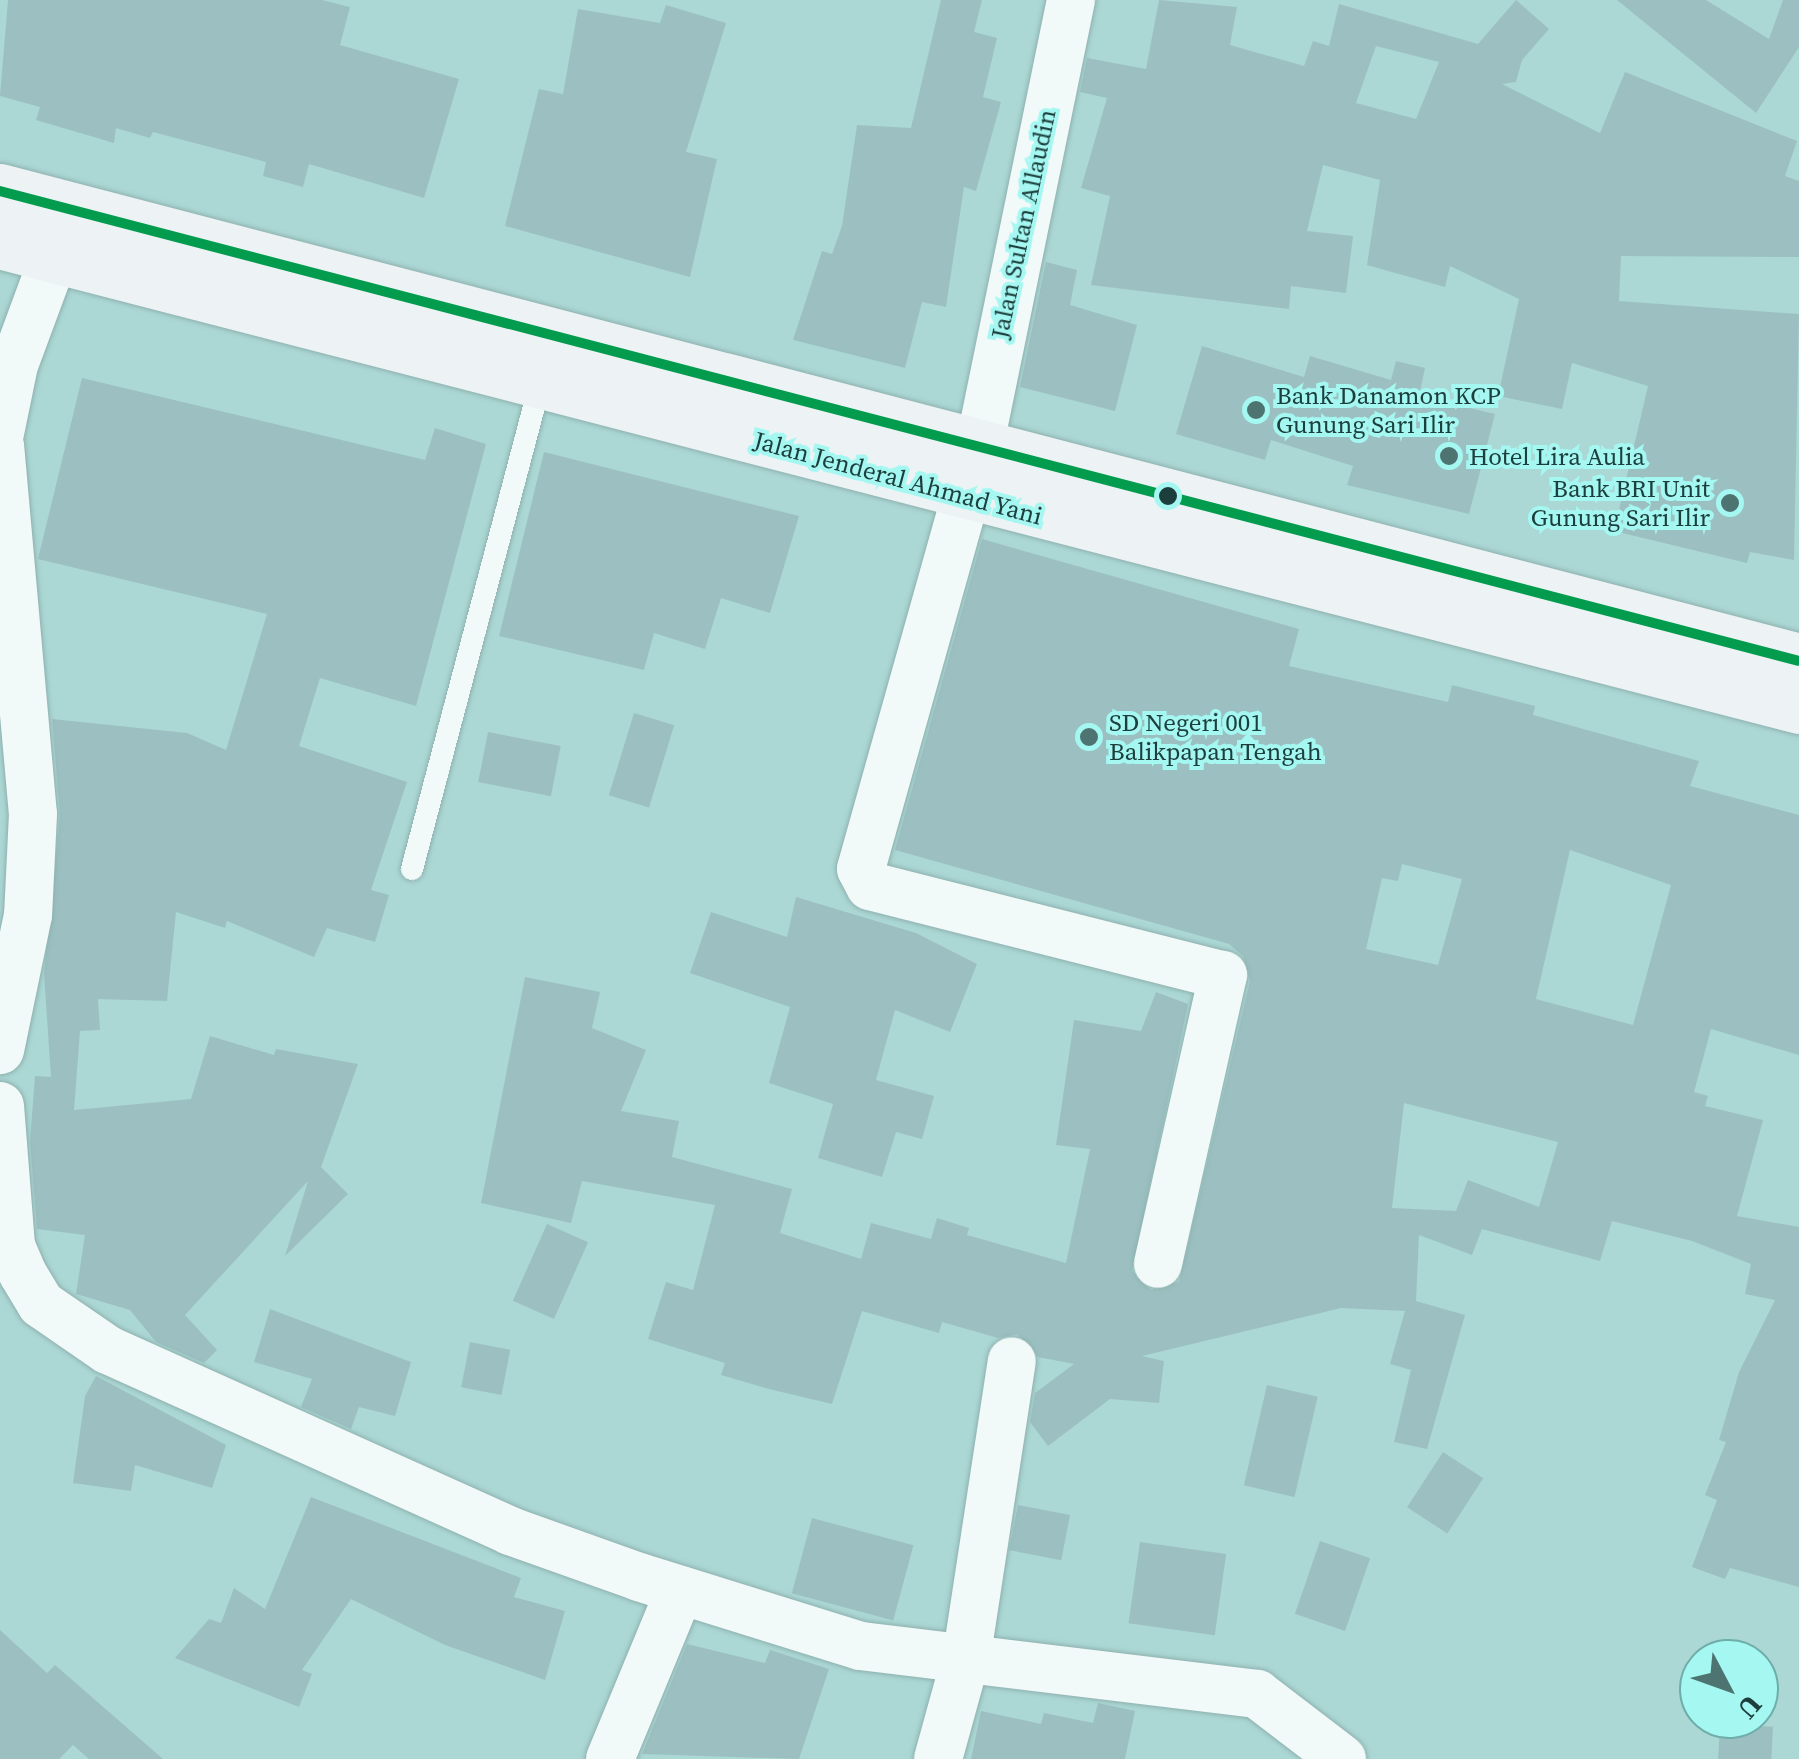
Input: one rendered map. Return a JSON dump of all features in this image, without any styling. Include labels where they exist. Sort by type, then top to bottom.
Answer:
[{"type":"main road","name":"Jalan Jenderal Ahmad Yani","points":[[0,190],[972,472],[1799,706]]},
{"type":"main road","name":"Jalan Jenderal Ahmad Yani","points":[[0,241],[540,384],[972,472],[1799,661]]},
{"type":"street","name":"Jalan Sultan Allaudin","points":[[1071,0],[972,472],[861,869],[870,886],[1223,974],[1226,991],[1158,1264]]},
{"type":"street","points":[[0,433],[14,365],[55,254]]},
{"type":"street","points":[[0,445],[32,773],[15,863],[0,1050]]},
{"type":"street","points":[[0,1106],[11,1246],[40,1304],[108,1350],[510,1531],[680,1590],[861,1646],[967,1654],[1257,1694],[1342,1759]]},
{"type":"street","points":[[938,1759],[967,1654],[1012,1361]]},
{"type":"street","points":[[610,1759],[680,1590]]},
{"type":"lane","points":[[412,868],[540,384]]},
{"type":"building","points":[[8,0],[322,0],[350,7],[340,45],[459,79],[424,198],[309,164],[303,187],[263,176],[266,162],[153,132],[150,138],[116,128],[114,143],[36,120],[40,107],[0,96]]},
{"type":"building","points":[[941,0],[982,0],[974,32],[997,38],[983,97],[1001,102],[976,191],[964,187],[946,307],[922,302],[905,368],[793,340],[822,251],[832,254],[842,226],[857,125],[911,128]]},
{"type":"building","points":[[1159,0],[1237,7],[1230,45],[1304,66],[1313,41],[1329,46],[1339,4],[1478,44],[1516,0],[1549,29],[1522,60],[1516,82],[1502,84],[1600,133],[1625,72],[1797,141],[1785,176],[1799,181],[1799,257],[1621,256],[1619,301],[1799,314],[1794,560],[1750,552],[1747,563],[1614,531],[1648,386],[1572,363],[1562,409],[1498,396],[1519,299],[1450,266],[1445,287],[1367,265],[1380,180],[1323,165],[1307,231],[1353,236],[1346,293],[1291,286],[1289,309],[1091,285],[1110,196],[1081,188],[1107,98],[1080,92],[1087,58],[1146,69]],"holes":[[[1376,46],[1439,62],[1416,119],[1356,103]]]},
{"type":"building","points":[[1617,0],[1706,0],[1769,39],[1783,0],[1799,0],[1799,47],[1756,113]]},
{"type":"building","points":[[666,5],[726,23],[686,152],[717,159],[690,277],[505,226],[539,89],[563,94],[578,9],[660,23]]},
{"type":"building","points":[[1046,262],[1077,270],[1070,305],[1137,325],[1115,411],[1020,387]]},
{"type":"building","points":[[1202,346],[1304,377],[1310,356],[1391,380],[1396,361],[1425,368],[1419,396],[1495,414],[1469,514],[1347,485],[1353,466],[1271,440],[1265,460],[1176,434]]},
{"type":"building","points":[[82,378],[425,460],[435,428],[486,444],[416,706],[320,678],[299,746],[407,782],[371,890],[389,895],[375,942],[327,928],[314,957],[227,921],[225,928],[176,912],[167,1001],[98,999],[100,1030],[80,1031],[74,1110],[191,1099],[210,1036],[274,1055],[276,1049],[358,1064],[321,1167],[348,1194],[285,1256],[308,1181],[185,1315],[217,1350],[204,1363],[156,1342],[130,1310],[76,1294],[85,1235],[37,1229],[30,1141],[35,1076],[51,1077],[44,974],[60,815],[52,719],[187,733],[226,750],[267,614],[38,559]]},
{"type":"building","points":[[544,452],[799,516],[770,613],[721,598],[705,649],[654,633],[644,670],[499,636]]},
{"type":"building","points":[[982,539],[1299,629],[1289,666],[1448,702],[1452,685],[1535,706],[1533,715],[1699,761],[1690,786],[1799,815],[1799,1055],[1711,1029],[1694,1092],[1708,1096],[1705,1106],[1763,1120],[1737,1216],[1799,1227],[1799,1587],[1730,1568],[1725,1579],[1692,1567],[1717,1500],[1705,1495],[1726,1442],[1719,1440],[1739,1372],[1775,1300],[1745,1294],[1751,1264],[1692,1241],[1612,1221],[1600,1261],[1482,1229],[1472,1255],[1419,1235],[1416,1301],[1465,1315],[1427,1449],[1394,1442],[1411,1370],[1390,1364],[1405,1311],[1341,1308],[1142,1356],[1164,1361],[1159,1403],[1110,1399],[1048,1446],[1030,1422],[1035,1393],[1074,1364],[1038,1357],[1017,1334],[998,1338],[942,1322],[939,1333],[862,1311],[832,1404],[769,1389],[721,1375],[725,1363],[648,1339],[666,1282],[693,1290],[715,1205],[582,1181],[571,1223],[481,1203],[525,977],[600,992],[592,1028],[646,1050],[621,1111],[679,1121],[672,1157],[792,1189],[780,1233],[861,1259],[871,1223],[931,1239],[937,1218],[969,1228],[967,1235],[1066,1263],[1090,1149],[1056,1145],[1074,1020],[1141,1031],[1156,992],[1188,1004],[1132,1271],[1151,1290],[1179,1282],[1250,981],[1243,956],[1229,944],[895,850]],"holes":[[[1570,850],[1671,885],[1633,1025],[1536,999]],[[1402,864],[1462,879],[1438,965],[1366,949],[1382,878],[1398,881]],[[1404,1103],[1558,1142],[1539,1207],[1468,1180],[1456,1211],[1392,1208]]]},
{"type":"building","points":[[634,713],[674,725],[649,808],[609,795]]},
{"type":"building","points":[[488,732],[561,746],[551,796],[478,782]]},
{"type":"building","points":[[796,897],[916,933],[977,964],[950,1032],[895,1010],[876,1080],[934,1096],[922,1139],[896,1132],[882,1177],[818,1158],[833,1104],[769,1083],[790,1007],[690,973],[711,912],[787,937]]},
{"type":"building","points":[[547,1224],[588,1242],[554,1319],[513,1301]]},
{"type":"building","points":[[270,1309],[411,1362],[395,1416],[359,1407],[351,1429],[301,1407],[312,1379],[254,1362]]},
{"type":"building","points":[[470,1342],[510,1350],[501,1395],[461,1387]]},
{"type":"building","points":[[96,1376],[226,1445],[212,1488],[135,1465],[131,1491],[73,1483],[85,1396]]},
{"type":"building","points":[[1267,1385],[1318,1397],[1294,1497],[1244,1485]]},
{"type":"building","points":[[1443,1452],[1483,1478],[1447,1533],[1407,1507]]},
{"type":"building","points":[[311,1497],[521,1578],[514,1597],[565,1611],[545,1680],[445,1645],[351,1599],[302,1670],[312,1674],[299,1707],[175,1658],[209,1619],[221,1623],[234,1588],[265,1609]]},
{"type":"building","points":[[1018,1505],[1070,1515],[1061,1560],[1009,1550]]},
{"type":"building","points":[[812,1518],[913,1545],[893,1621],[792,1593]]},
{"type":"building","points":[[1320,1541],[1370,1558],[1345,1631],[1295,1614]]},
{"type":"building","points":[[1140,1542],[1226,1554],[1215,1635],[1129,1623]]},
{"type":"building","points":[[0,1630],[47,1673],[55,1665],[163,1759],[89,1759],[73,1745],[59,1759],[0,1759]]},
{"type":"building","points":[[687,1644],[765,1663],[770,1650],[829,1669],[799,1759],[642,1754]]},
{"type":"building","points":[[1098,1703],[1135,1711],[1125,1759],[971,1759],[981,1711],[1041,1724],[1044,1713],[1093,1723]]},
{"type":"building","points":[[1719,1739],[1772,1739],[1771,1759],[1718,1759]]},
{"type":"transit line","points":[[0,191],[1799,661]]},
{"type":"place","name":"Bank Danamon KCP Gunung Sari Ilir","points":[[1256,410]]},
{"type":"place","name":"Hotel Lira Aulia","points":[[1449,456]]},
{"type":"place","name":"Bank BRI Unit Gunung Sari Ilir","points":[[1730,503]]},
{"type":"place","name":"SD Negeri 001 Balikpapan Tengah","points":[[1089,737]]}]
